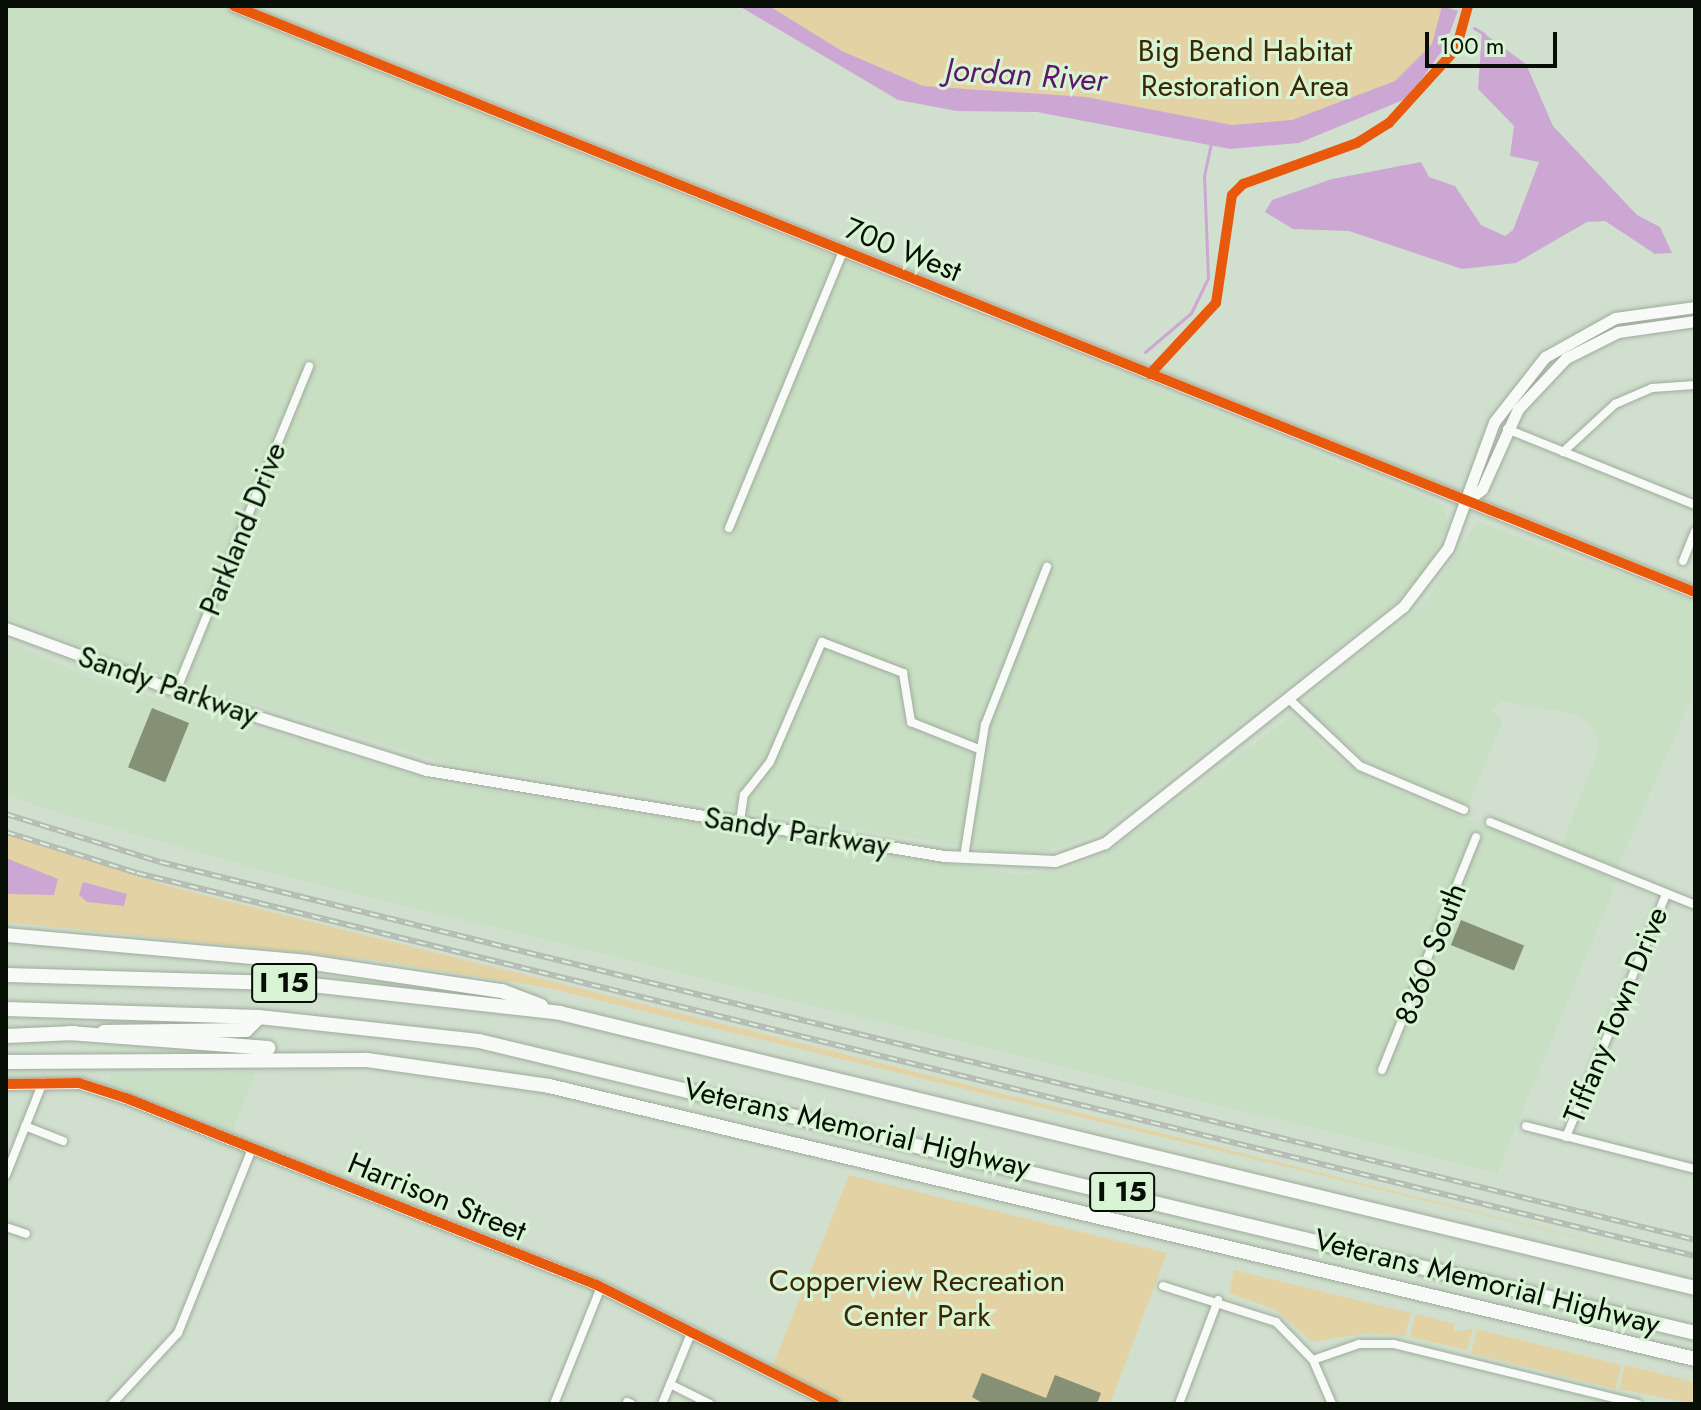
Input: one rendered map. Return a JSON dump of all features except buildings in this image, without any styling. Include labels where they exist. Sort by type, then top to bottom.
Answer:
[{"type":"highway","points":[[6,935],[422,978],[502,991],[560,1013]]},
{"type":"highway","name":"Veterans Memorial Highway","points":[[6,975],[303,984],[560,1013],[1695,1288]]},
{"type":"highway","name":"Veterans Memorial Highway","points":[[6,1009],[259,1017],[549,1055],[1695,1333]]},
{"type":"highway","points":[[6,1036],[246,1030],[259,1017]]},
{"type":"highway","points":[[69,1033],[385,1056],[408,1064]]},
{"type":"highway","points":[[6,1062],[190,1056],[408,1064],[549,1086],[1695,1359]]},
{"type":"street","name":"700 West","points":[[234,6],[1695,592]]},
{"type":"street","points":[[729,528],[843,252]]},
{"type":"street","points":[[1468,500],[1494,422],[1545,357],[1615,318],[1695,307]]},
{"type":"street","points":[[1468,500],[1482,489],[1507,429],[1534,388],[1579,350],[1632,328],[1695,321]]},
{"type":"street","name":"Parkland Drive","points":[[176,691],[309,366]]},
{"type":"street","points":[[1563,452],[1615,404],[1652,388],[1695,385]]},
{"type":"street","points":[[1507,429],[1695,505]]},
{"type":"street","name":"Sandy Parkway","points":[[6,628],[176,691],[427,770],[964,857],[1055,861],[1105,843],[1290,700],[1427,581],[1468,500]]},
{"type":"street","points":[[1683,561],[1695,531]]},
{"type":"street","points":[[964,857],[979,749],[1047,567]]},
{"type":"street","points":[[740,822],[744,795],[770,762],[822,642],[903,673],[911,722],[979,749]]},
{"type":"street","points":[[1290,700],[1360,766],[1464,810]]},
{"type":"street","points":[[1490,822],[1695,905]]},
{"type":"street","name":"8360 South","points":[[1382,1070],[1476,837]]},
{"type":"street","name":"Tiffany Town Drive","points":[[1566,1137],[1666,894]]},
{"type":"street","points":[[6,1175],[43,1082]]},
{"type":"street","name":"Harrison Street","points":[[6,1084],[43,1082],[95,1087],[601,1287],[835,1404]]},
{"type":"street","points":[[25,1126],[63,1141]]},
{"type":"street","points":[[1526,1126],[1695,1169]]},
{"type":"street","points":[[112,1404],[178,1333],[252,1149]]},
{"type":"street","points":[[6,1227],[26,1234]]},
{"type":"street","points":[[1163,1286],[1218,1300],[1276,1322],[1313,1360],[1332,1404]]},
{"type":"street","points":[[554,1404],[601,1287]]},
{"type":"street","points":[[1179,1404],[1218,1300]]},
{"type":"street","points":[[662,1404],[692,1331]]},
{"type":"street","points":[[1313,1360],[1359,1344],[1394,1344],[1638,1404]]},
{"type":"street","points":[[670,1384],[710,1404]]},
{"type":"shaded area","points":[[6,6],[219,6],[1443,505],[1449,523],[1423,574],[1396,602],[1096,835],[1039,853],[999,852],[449,764],[124,663],[6,617]]},
{"type":"shaded area","points":[[739,6],[769,6],[842,51],[923,86],[1086,97],[1232,125],[1292,120],[1395,81],[1432,44],[1442,6],[1458,11],[1444,48],[1408,98],[1299,143],[1230,149],[1037,112],[957,111],[898,100]]},
{"type":"shaded area","points":[[1482,32],[1526,64],[1553,126],[1637,215],[1660,227],[1672,253],[1655,254],[1605,221],[1587,222],[1516,263],[1462,269],[1349,231],[1293,229],[1265,212],[1272,200],[1332,179],[1421,162],[1429,177],[1455,186],[1481,225],[1505,236],[1513,230],[1539,162],[1510,156],[1514,126],[1478,89]]},
{"type":"shaded area","points":[[1477,522],[1695,602],[1695,690],[1618,867],[1562,844],[1599,749],[1595,731],[1578,715],[1503,701],[1492,710],[1502,722],[1468,805],[1364,760],[1305,708],[1309,697],[1425,603]]},
{"type":"shaded area","points":[[6,640],[90,678],[436,782],[1021,875],[1068,869],[1114,848],[1292,716],[1334,756],[1374,781],[1617,881],[1497,1173],[272,873],[43,808],[6,794]]},
{"type":"shaded area","points":[[6,858],[58,879],[54,895],[6,894]]},
{"type":"shaded area","points":[[83,882],[127,894],[124,906],[87,902],[79,895]]},
{"type":"shaded area","points":[[256,1072],[232,1132],[109,1081],[111,1075]]},
{"type":"green space","name":"Big Bend Habitat Restoration Area","points":[[762,6],[1446,6],[1446,23],[1419,67],[1361,105],[1241,133],[955,98],[857,64]]},
{"type":"green space","points":[[6,835],[176,888],[1695,1266],[544,987],[373,960],[6,922]]},
{"type":"green space","name":"Copperview Recreation Center Park","points":[[849,1175],[1167,1253],[1110,1404],[848,1404],[772,1367]]},
{"type":"green space","points":[[1234,1270],[1411,1313],[1405,1336],[1369,1333],[1312,1342],[1276,1310],[1229,1293]]},
{"type":"green space","points":[[1415,1314],[1455,1324],[1453,1332],[1473,1329],[1467,1350],[1410,1337]]},
{"type":"green space","points":[[1477,1329],[1622,1365],[1616,1389],[1471,1353]]},
{"type":"green space","points":[[1625,1365],[1695,1382],[1695,1404],[1619,1389]]},
{"type":"waterway","points":[[1474,28],[1484,34]]},
{"type":"waterway","points":[[1145,352],[1191,313],[1208,278],[1204,176],[1211,142]]},
{"type":"railway","points":[[6,814],[160,862],[1695,1240]]},
{"type":"railway","points":[[6,832],[137,873],[1695,1256]]},
{"type":"cycle path","points":[[234,6],[1695,592]]},
{"type":"cycle path","points":[[1150,374],[1216,303],[1232,195],[1243,184],[1357,143],[1389,123],[1456,49],[1468,6]]},
{"type":"cycle path","points":[[6,1084],[79,1083],[126,1098],[597,1285],[835,1404]]},
{"type":"water label","name":"Jordan River","points":[[1026,75]]}]
